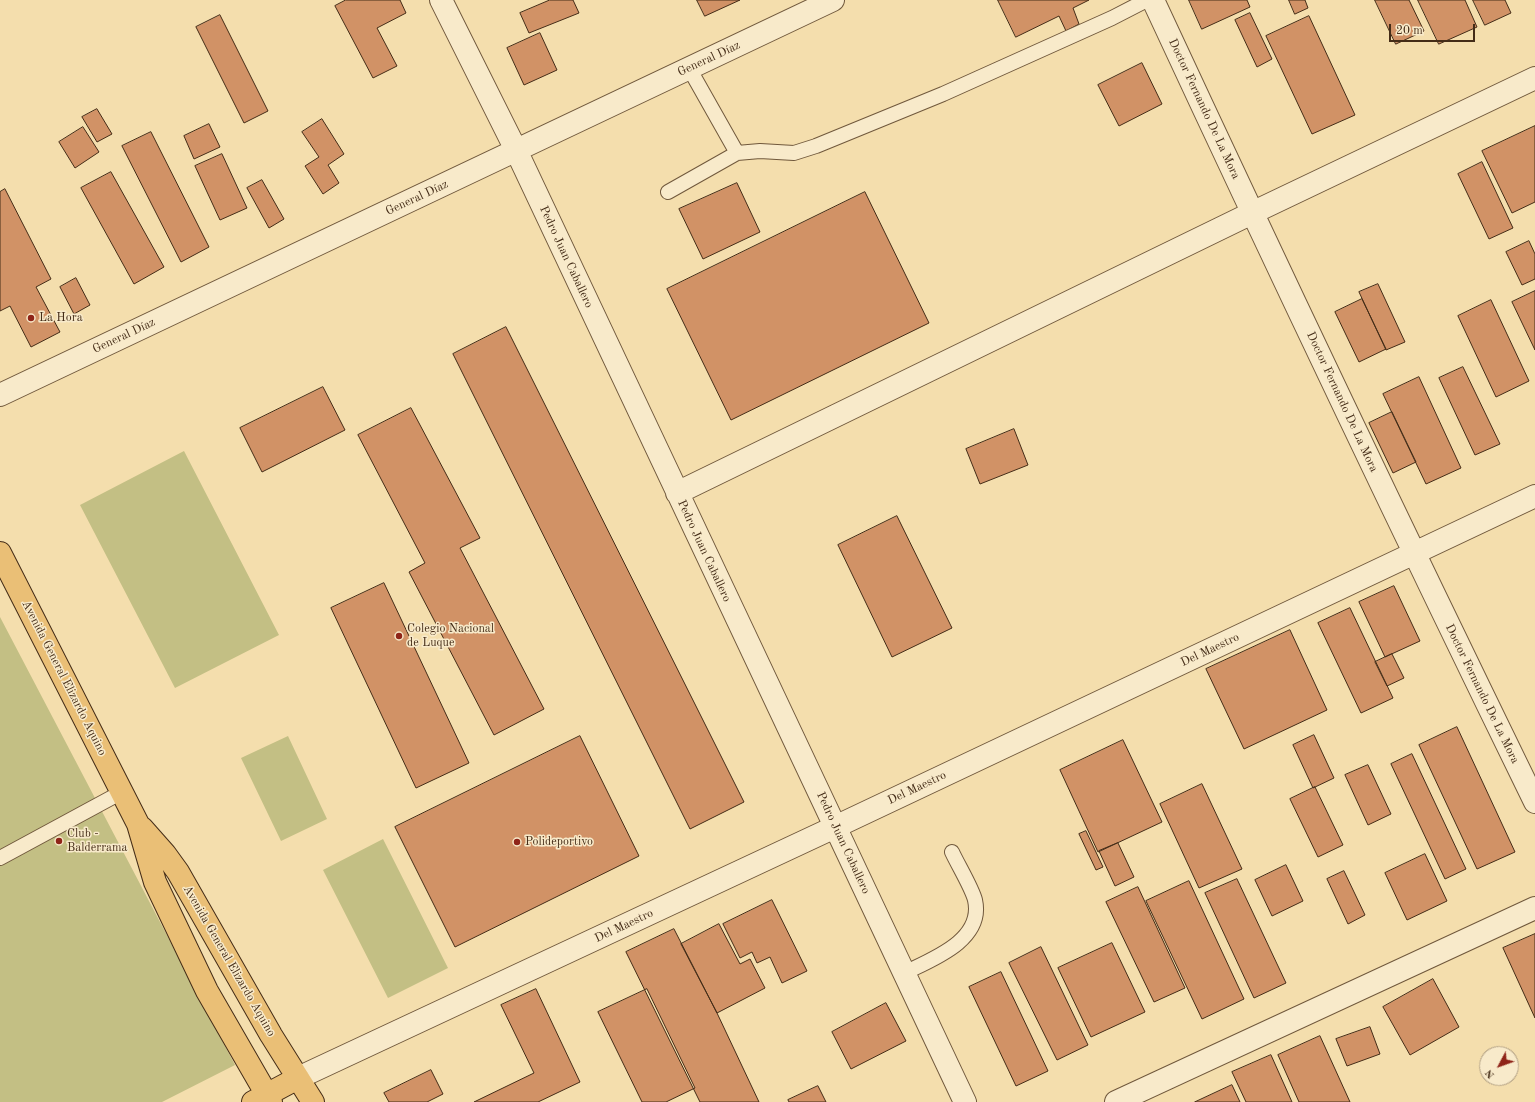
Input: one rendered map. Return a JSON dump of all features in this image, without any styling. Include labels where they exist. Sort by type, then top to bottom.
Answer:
[{"type":"main road","name":"Avenida General Elizardo Aquino","points":[[0,553],[138,824],[149,864],[158,888],[207,991],[264,1100]]},
{"type":"main road","name":"Avenida General Elizardo Aquino","points":[[138,824],[165,854],[178,872],[270,1035],[313,1102]]},
{"type":"main road","points":[[264,1100],[298,1078]]},
{"type":"street","name":"Pedro Juan Caballero","points":[[441,0],[516,150],[965,1102]]},
{"type":"street","name":"General Díaz","points":[[0,395],[689,68],[800,7],[833,0]]},
{"type":"street","name":"Doctor Fernando De La Mora","points":[[1154,0],[1252,213],[1414,554],[1535,802]]},
{"type":"street","points":[[677,493],[1252,213],[1535,78]]},
{"type":"street","name":"Del Maestro","points":[[298,1078],[835,827],[1535,496]]},
{"type":"street","points":[[1116,1102],[1535,908]]},
{"type":"lane","points":[[668,192],[737,154],[760,151],[794,153],[816,146],[943,94],[1112,18],[1147,0]]},
{"type":"lane","points":[[689,68],[737,154]]},
{"type":"lane","points":[[0,858],[122,792]]},
{"type":"lane","points":[[904,973],[951,950],[963,939],[975,920],[976,913],[974,898],[952,852]]},
{"type":"shaded area","points":[[184,451],[279,635],[175,688],[80,505]]},
{"type":"shaded area","name":"Club - Balderrama","points":[[0,617],[235,1065],[162,1102],[0,1102]]},
{"type":"shaded area","points":[[288,736],[327,819],[281,841],[241,758]]},
{"type":"shaded area","points":[[383,839],[448,968],[388,998],[323,870]]},
{"type":"building","points":[[346,0],[400,0],[406,13],[377,28],[397,66],[373,78],[335,6]]},
{"type":"building","points":[[550,0],[573,0],[579,13],[529,33],[520,13]]},
{"type":"building","points":[[697,0],[740,0],[705,16]]},
{"type":"building","points":[[998,0],[1089,0],[1073,8],[1079,24],[1066,31],[1059,16],[1016,37]]},
{"type":"building","points":[[1189,0],[1247,0],[1250,7],[1202,29]]},
{"type":"building","points":[[1289,0],[1305,0],[1308,8],[1295,14]]},
{"type":"building","points":[[1375,0],[1409,0],[1424,31],[1396,44]]},
{"type":"building","points":[[1418,0],[1465,0],[1477,27],[1439,44]]},
{"type":"building","points":[[1473,0],[1505,0],[1511,13],[1485,25]]},
{"type":"building","points":[[1250,13],[1272,59],[1257,67],[1235,20]]},
{"type":"building","points":[[220,15],[268,111],[244,123],[196,27]]},
{"type":"building","points":[[1309,16],[1355,115],[1312,134],[1266,36]]},
{"type":"building","points":[[540,33],[557,70],[524,85],[507,48]]},
{"type":"building","points":[[1142,63],[1162,104],[1119,126],[1098,85]]},
{"type":"building","points":[[97,109],[112,134],[97,142],[82,117]]},
{"type":"building","points":[[322,119],[344,154],[328,165],[339,183],[323,194],[305,166],[319,157],[302,132]]},
{"type":"building","points":[[209,124],[220,147],[194,159],[184,136]]},
{"type":"building","points":[[1535,126],[1535,202],[1512,213],[1482,151]]},
{"type":"building","points":[[83,127],[99,152],[75,168],[59,142]]},
{"type":"building","points":[[151,132],[209,247],[181,262],[122,146]]},
{"type":"building","points":[[222,154],[247,208],[220,220],[195,166]]},
{"type":"building","points":[[1482,162],[1513,228],[1489,239],[1458,174]]},
{"type":"building","points":[[111,172],[164,267],[134,284],[81,188]]},
{"type":"building","points":[[262,180],[284,219],[269,228],[247,188]]},
{"type":"building","points":[[737,183],[760,232],[703,259],[679,209]]},
{"type":"building","points":[[5,189],[51,279],[36,287],[60,332],[31,347],[10,306],[0,311],[0,192]]},
{"type":"building","points":[[865,192],[929,323],[731,420],[667,289]]},
{"type":"building","points":[[1529,241],[1535,254],[1535,279],[1522,285],[1506,252]]},
{"type":"building","points":[[76,278],[90,305],[74,314],[60,287]]},
{"type":"building","points":[[1378,284],[1405,342],[1386,350],[1359,292]]},
{"type":"building","points":[[1535,291],[1535,350],[1512,302]]},
{"type":"building","points":[[1362,299],[1386,349],[1359,362],[1335,312]]},
{"type":"building","points":[[1491,300],[1529,381],[1496,397],[1458,316]]},
{"type":"building","points":[[506,327],[744,802],[690,829],[453,354]]},
{"type":"building","points":[[1463,367],[1500,444],[1475,455],[1439,378]]},
{"type":"building","points":[[1419,377],[1461,468],[1426,484],[1383,394]]},
{"type":"building","points":[[323,387],[345,430],[262,472],[240,428]]},
{"type":"building","points":[[411,408],[480,538],[460,548],[544,709],[494,735],[409,572],[425,563],[358,435]]},
{"type":"building","points":[[1392,412],[1416,462],[1393,473],[1369,423]]},
{"type":"building","points":[[1014,429],[1028,465],[980,484],[966,449]]},
{"type":"building","points":[[897,516],[952,628],[892,657],[838,545]]},
{"type":"building","points":[[384,583],[469,763],[416,788],[331,608]]},
{"type":"building","points":[[1394,586],[1420,641],[1385,657],[1359,602]]},
{"type":"building","points":[[1350,608],[1393,698],[1361,713],[1318,623]]},
{"type":"building","points":[[1290,630],[1327,710],[1244,749],[1206,669]]},
{"type":"building","points":[[1392,654],[1404,678],[1387,686],[1375,662]]},
{"type":"building","points":[[1457,727],[1515,852],[1477,869],[1419,745]]},
{"type":"building","points":[[1314,735],[1334,778],[1313,788],[1293,745]]},
{"type":"building","name":"Polideportivo","points":[[580,736],[639,856],[455,947],[395,827]]},
{"type":"building","points":[[1123,740],[1162,822],[1098,852],[1060,770]]},
{"type":"building","points":[[1412,754],[1466,869],[1445,879],[1391,764]]},
{"type":"building","points":[[1368,765],[1391,814],[1368,825],[1345,775]]},
{"type":"building","points":[[1202,784],[1242,869],[1199,888],[1160,804]]},
{"type":"building","points":[[1315,787],[1343,845],[1318,857],[1290,799]]},
{"type":"building","points":[[1086,831],[1103,867],[1096,870],[1079,834]]},
{"type":"building","points":[[1118,843],[1134,877],[1115,886],[1099,851]]},
{"type":"building","points":[[1425,854],[1447,901],[1407,920],[1385,873]]},
{"type":"building","points":[[1286,865],[1303,901],[1272,916],[1255,880]]},
{"type":"building","points":[[1344,871],[1365,915],[1348,924],[1327,879]]},
{"type":"building","points":[[1237,879],[1286,983],[1254,998],[1205,893]]},
{"type":"building","points":[[1189,881],[1244,999],[1202,1019],[1146,901]]},
{"type":"building","points":[[1138,887],[1185,988],[1154,1002],[1106,902]]},
{"type":"building","points":[[772,900],[807,971],[782,983],[770,957],[757,963],[752,952],[740,958],[723,924]]},
{"type":"building","points":[[719,924],[740,964],[750,959],[765,988],[717,1013],[681,944]]},
{"type":"building","points":[[674,929],[717,1013],[759,1102],[700,1102],[626,952]]},
{"type":"building","points":[[1535,934],[1535,1018],[1503,948]]},
{"type":"building","points":[[1112,943],[1145,1012],[1091,1037],[1058,968]]},
{"type":"building","points":[[1041,947],[1088,1045],[1057,1060],[1009,963]]},
{"type":"building","points":[[1001,972],[1048,1071],[1016,1086],[969,987]]},
{"type":"building","points":[[1433,979],[1459,1027],[1410,1055],[1383,1007]]},
{"type":"building","points":[[536,989],[580,1082],[538,1102],[474,1102],[534,1073],[501,1005]]},
{"type":"building","points":[[647,989],[695,1088],[666,1102],[642,1102],[598,1012]]},
{"type":"building","points":[[886,1003],[906,1041],[851,1069],[832,1032]]},
{"type":"building","points":[[1370,1027],[1380,1054],[1347,1066],[1336,1039]]},
{"type":"building","points":[[1320,1036],[1350,1102],[1299,1102],[1278,1055]]},
{"type":"building","points":[[1271,1055],[1292,1102],[1246,1102],[1232,1072]]},
{"type":"building","points":[[431,1070],[443,1094],[427,1102],[389,1102],[384,1093]]},
{"type":"building","points":[[1232,1085],[1240,1102],[1195,1102]]},
{"type":"building","points":[[818,1086],[826,1102],[789,1102],[788,1100]]},
{"type":"place","name":"La Hora","points":[[31,318]]},
{"type":"place","name":"Colegio Nacional de Luque","points":[[399,636]]},
{"type":"place","name":"Club - Balderrama","points":[[59,841]]},
{"type":"place","name":"Polideportivo","points":[[517,842]]}]
